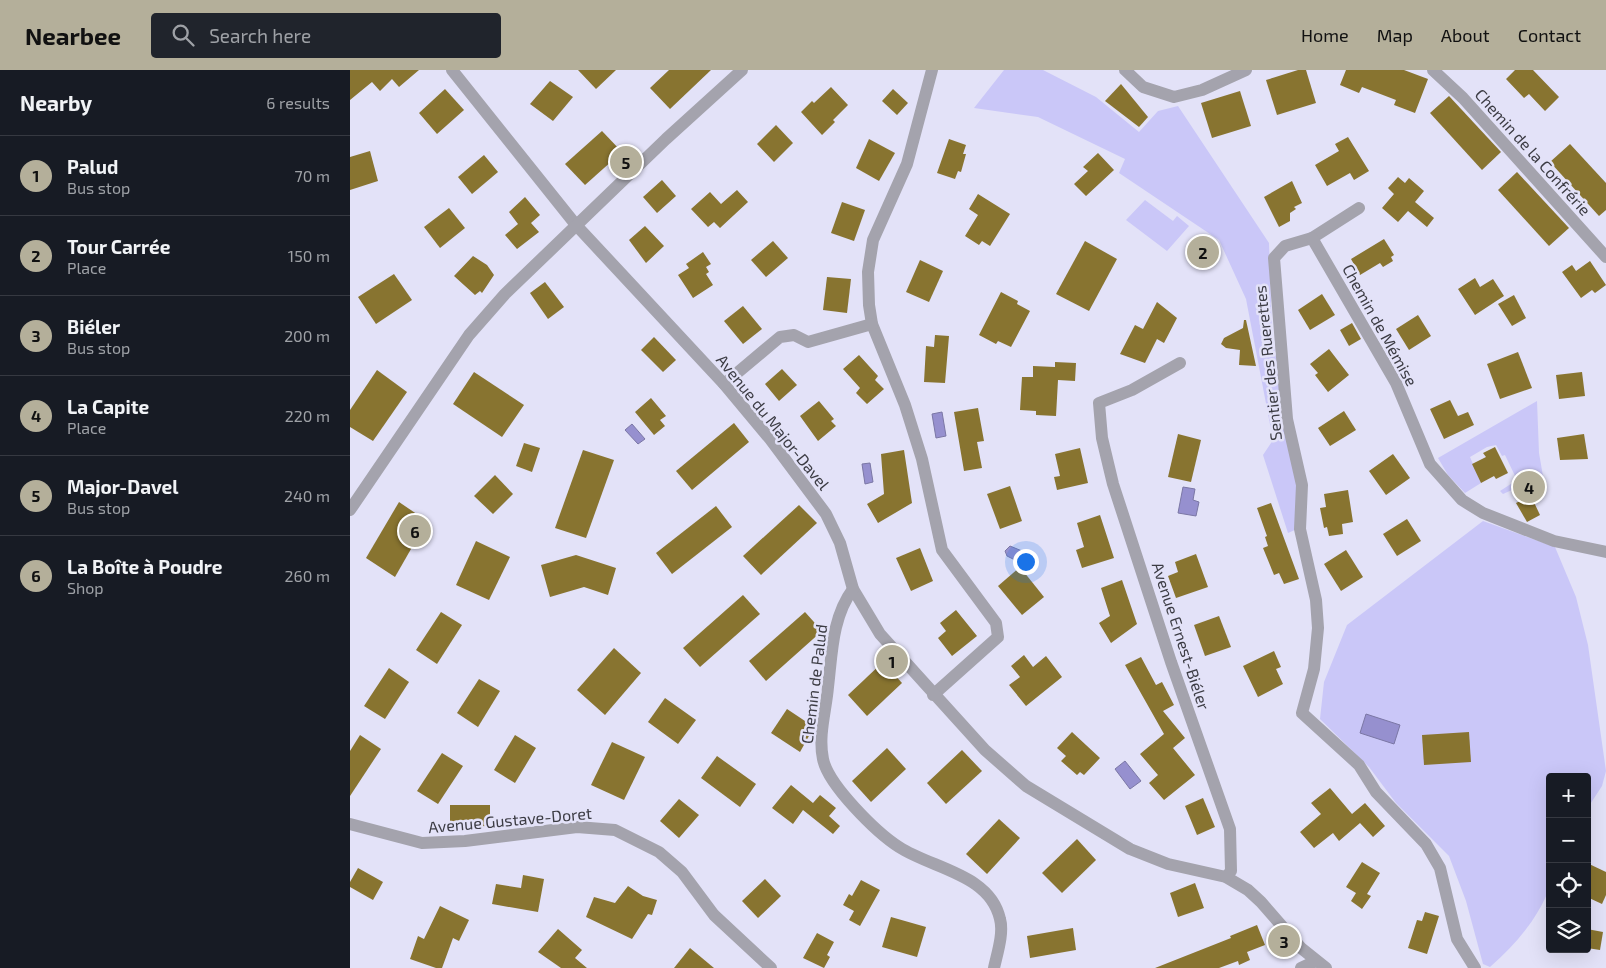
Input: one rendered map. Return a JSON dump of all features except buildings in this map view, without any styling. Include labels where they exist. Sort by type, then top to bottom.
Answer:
[{"type":"street","name":"Avenue du Major-Davel","points":[[452,70],[576,226],[724,384],[816,499],[840,543],[853,589],[880,634],[933,695],[985,750],[1026,786],[1130,849],[1168,864],[1226,877],[1248,890],[1261,902],[1301,948],[1321,964]]},
{"type":"street","points":[[350,510],[468,335],[505,294],[742,70]]},
{"type":"street","points":[[932,70],[907,164],[873,240],[868,272],[872,324],[906,405],[930,492],[942,550],[996,623],[998,637],[933,695]]},
{"type":"street","points":[[1126,70],[1143,87],[1174,97],[1202,90],[1246,70]]},
{"type":"street","name":"Chemin de la Confrérie","points":[[1433,70],[1463,98],[1606,257]]},
{"type":"street","points":[[1312,238],[1359,208]]},
{"type":"street","name":"Sentier des Ruerettes","points":[[1312,238],[1286,246],[1274,258],[1287,419],[1302,485],[1300,529],[1316,600],[1318,628],[1314,669],[1302,713],[1359,765],[1376,792],[1426,844],[1440,868],[1457,939],[1475,968]]},
{"type":"street","name":"Chemin de Mémise","points":[[1312,238],[1396,382],[1430,464],[1462,500],[1483,514],[1554,541],[1606,552]]},
{"type":"street","points":[[724,384],[780,337],[794,335],[808,342],[872,324]]},
{"type":"street","name":"Avenue Ernest-Biéler","points":[[1180,363],[1132,390],[1099,403],[1102,438],[1114,484],[1171,662],[1230,829],[1231,871],[1226,877]]},
{"type":"street","name":"Chemin de Palud","points":[[853,589],[845,599],[836,627],[821,738],[823,761],[843,796],[898,847],[978,885],[990,896],[1001,921],[994,968]]},
{"type":"street","name":"Avenue Gustave-Doret","points":[[350,824],[422,843],[466,841],[577,827],[615,830],[659,852],[682,872],[714,914],[771,968]]},
{"type":"street","points":[[1300,968],[1321,964]]},
{"type":"shaded area","points":[[1004,70],[1043,70],[1096,97],[1139,132],[1158,111],[1178,106],[1269,243],[1272,334],[1297,483],[1297,529],[1288,533],[1263,455],[1273,440],[1246,299],[1219,240],[1119,173],[1125,159],[1038,117],[974,108]]},
{"type":"shaded area","points":[[1145,200],[1173,221],[1177,216],[1189,226],[1167,251],[1126,220]]},
{"type":"shaded area","points":[[1537,401],[1539,453],[1543,476],[1503,494],[1500,491],[1517,480],[1505,455],[1502,456],[1496,445],[1487,447],[1470,457],[1481,483],[1465,493],[1448,475],[1438,458]]},
{"type":"shaded area","points":[[942,412],[946,436],[936,438],[932,414]]},
{"type":"shaded area","points":[[632,424],[645,439],[638,444],[625,430]]},
{"type":"shaded area","points":[[870,463],[873,482],[865,484],[862,464]]},
{"type":"shaded area","points":[[1183,487],[1195,489],[1193,500],[1199,502],[1196,516],[1178,513]]},
{"type":"shaded area","points":[[1483,521],[1555,547],[1576,597],[1588,645],[1606,771],[1602,786],[1591,803],[1591,773],[1546,773],[1546,897],[1525,931],[1490,967],[1483,964],[1466,901],[1449,856],[1396,803],[1369,767],[1320,719],[1324,682],[1347,625]]},
{"type":"shaded area","points":[[1010,546],[1022,551],[1025,558],[1023,564],[1007,556],[1005,551]]},
{"type":"shaded area","points":[[1366,714],[1400,725],[1394,744],[1360,733]]},
{"type":"shaded area","points":[[1125,761],[1141,781],[1130,789],[1115,769]]},
{"type":"place","name":"Major-Davel","points":[[626,162]]},
{"type":"place","name":"Tour Carrée","points":[[1203,252]]},
{"type":"place","name":"La Capite","points":[[1529,487]]},
{"type":"place","name":"La Boîte à Poudre","points":[[415,531]]},
{"type":"place","name":"Palud","points":[[892,661]]},
{"type":"place","name":"Biéler","points":[[1284,941]]}]
